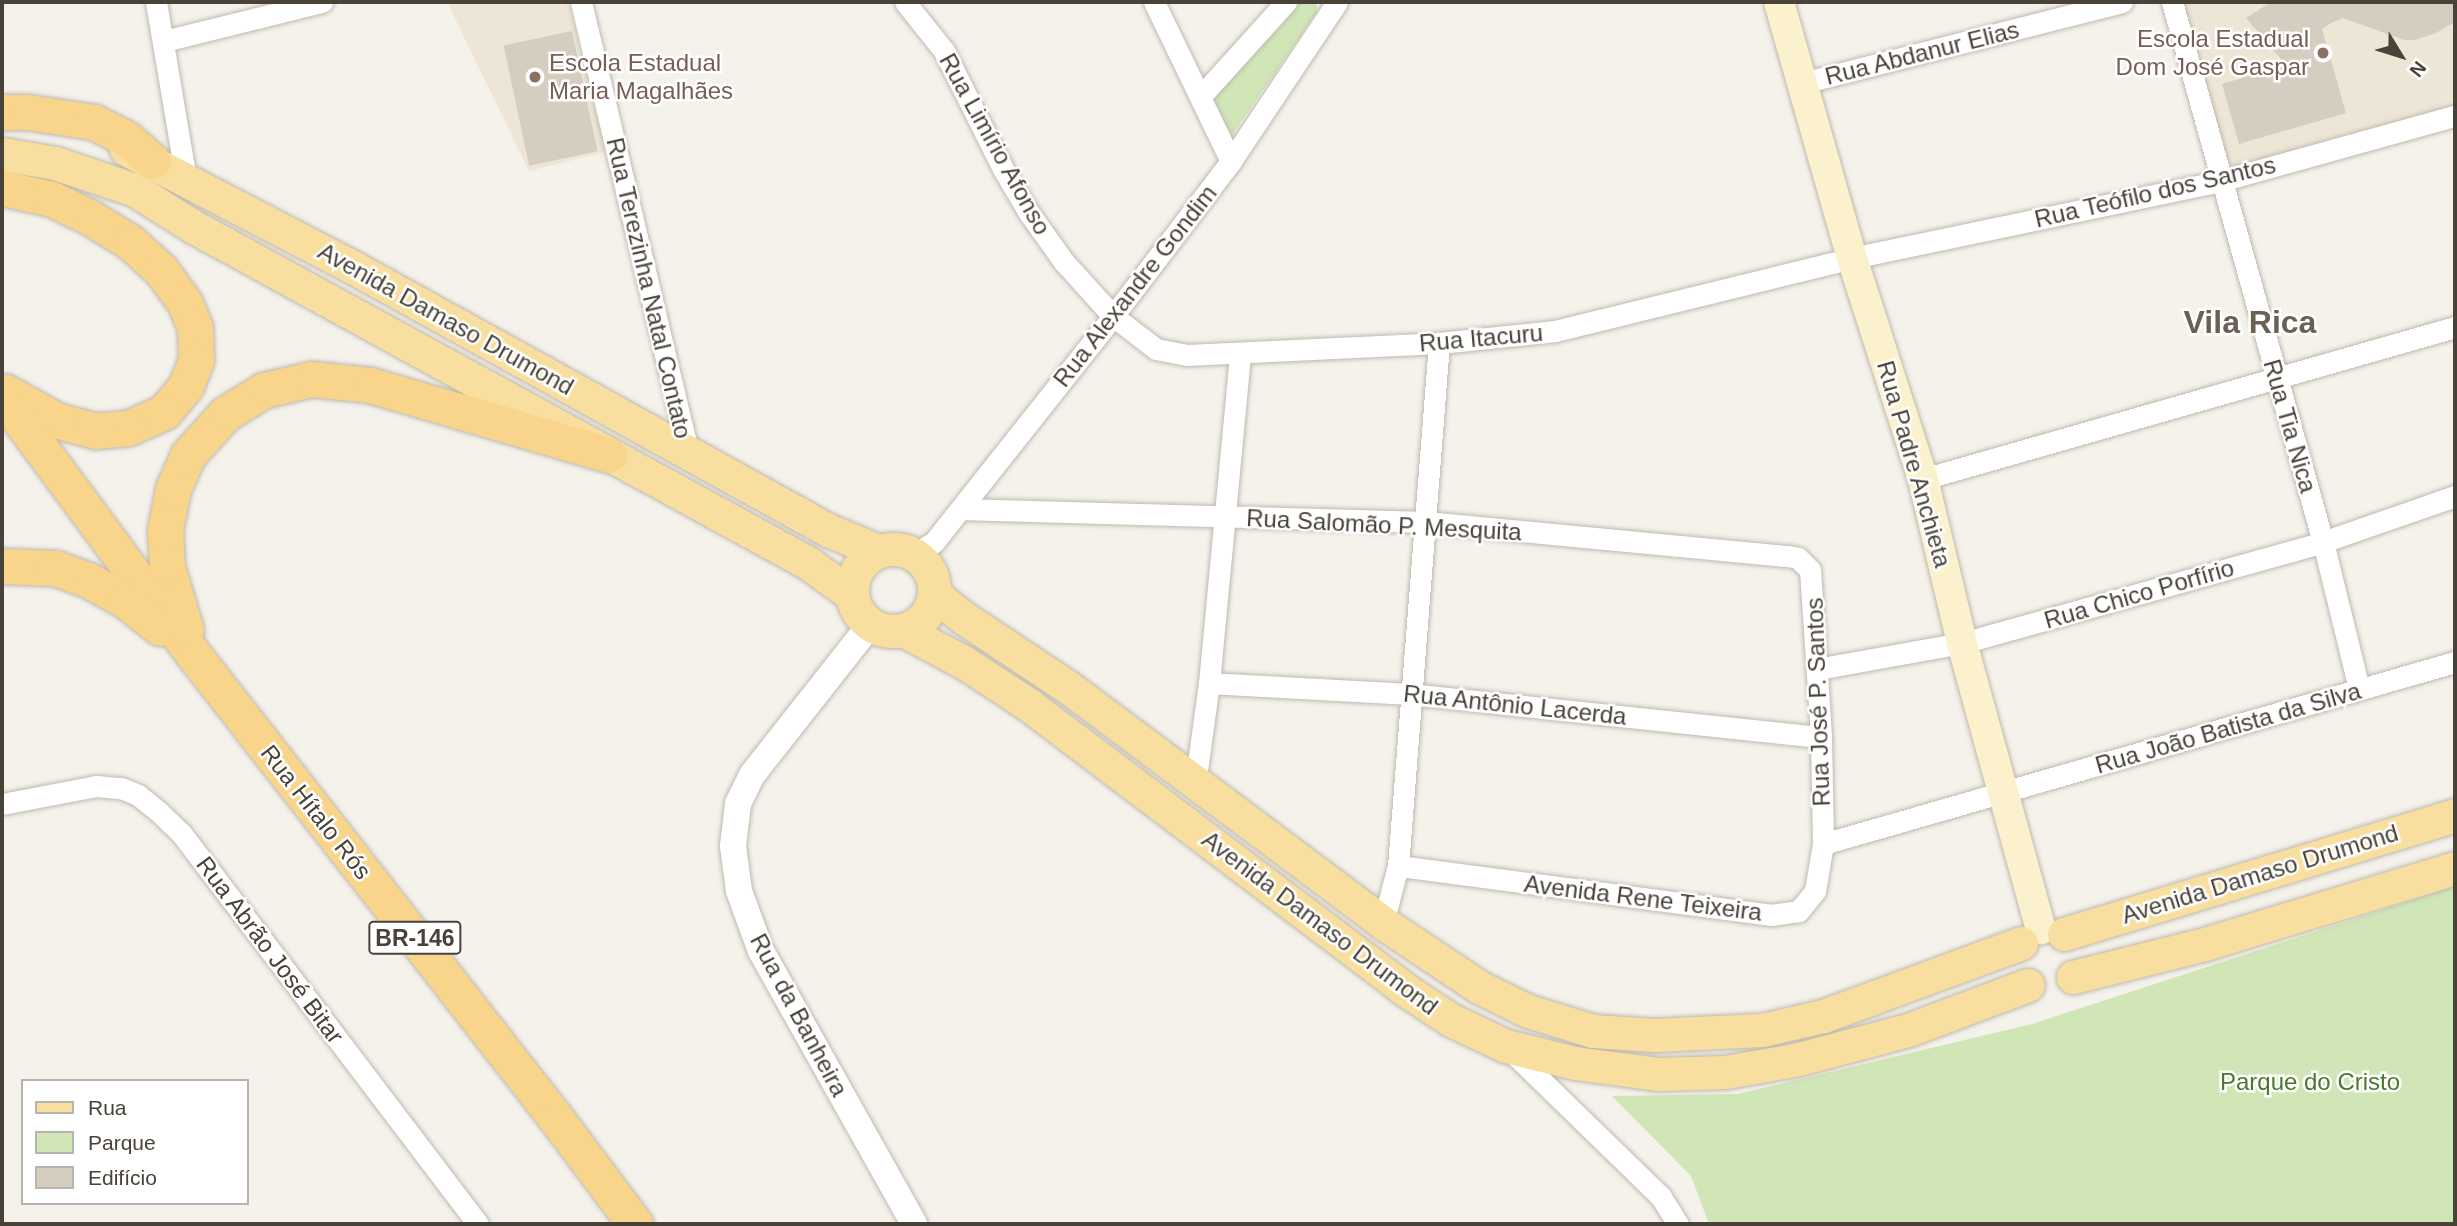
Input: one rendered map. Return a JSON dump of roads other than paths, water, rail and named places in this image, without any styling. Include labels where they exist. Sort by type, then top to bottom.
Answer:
[{"type":"highway","points":[[2,88],[67,117],[111,129],[152,161]]},
{"type":"highway","points":[[2,112],[67,117]]},
{"type":"highway","points":[[2,188],[52,199],[91,218],[130,242],[161,270],[185,303],[195,328],[196,360],[186,386],[164,412],[128,428],[96,431],[58,421],[2,389]]},
{"type":"highway","points":[[193,654],[167,567],[165,530],[173,489],[188,455],[225,414],[264,390],[312,379],[370,385],[609,455]]},
{"type":"highway","name":"Rua Hítalo Rós","points":[[2,396],[193,654],[558,1121],[635,1224]]},
{"type":"highway","points":[[2,566],[55,568],[90,580],[126,601],[193,654]]},
{"type":"main road","name":"Rua Padre Anchieta","points":[[1779,2],[1852,258],[1923,479],[1962,643],[2042,935]]},
{"type":"main road","name":"Avenida Damaso Drumond","points":[[2,123],[53,126],[83,133],[152,161],[349,265],[828,530],[878,551]]},
{"type":"main road","name":"Avenida Damaso Drumond","points":[[2,154],[55,163],[135,190],[194,227],[808,563],[852,595]]},
{"type":"main road","points":[[890,548],[914,554],[930,571],[934,594],[932,603],[921,620],[903,630],[892,631],[870,625],[855,607],[852,595],[852,584],[860,564],[878,551],[890,548]]},
{"type":"main road","name":"Avenida Damaso Drumond","points":[[934,594],[964,618],[1068,687],[1382,923],[1479,987],[1528,1011],[1593,1031],[1654,1035],[1762,1030],[1823,1016],[2042,935],[2455,815]]},
{"type":"main road","name":"Avenida Damaso Drumond","points":[[903,630],[965,663],[1029,705],[1404,989],[1451,1020],[1506,1046],[1576,1063],[1659,1074],[1725,1072],[1795,1060],[1908,1030],[2028,985]]},
{"type":"main road","name":"Avenida Damaso Drumond","points":[[2074,977],[2208,943],[2455,868]]},
{"type":"main road","points":[[2042,935],[2076,948],[2078,958],[2074,977],[2054,991],[2036,989],[2028,985],[2017,970],[2017,951],[2042,935]]},
{"type":"street","points":[[156,2],[186,180]]},
{"type":"street","points":[[164,41],[322,2]]},
{"type":"street","name":"Rua Terezinha Natal Contato","points":[[581,2],[688,452]]},
{"type":"street","name":"Rua Limírio Afonso","points":[[905,2],[944,51],[1029,213],[1064,262],[1113,316]]},
{"type":"street","points":[[1154,2],[1231,161]]},
{"type":"street","points":[[1200,96],[1286,2]]},
{"type":"street","name":"Rua Alexandre Gondim","points":[[914,554],[934,542],[1113,316],[1231,161],[1337,2]]},
{"type":"street","name":"Rua Abdanur Elias","points":[[1802,83],[2122,2]]},
{"type":"street","name":"Rua Tia Nica","points":[[2172,2],[2323,542],[2359,690]]},
{"type":"street","name":"Rua Teófilo dos Santos","points":[[1852,258],[2220,181],[2455,116]]},
{"type":"street","name":"Rua Itacuru","points":[[1113,316],[1156,349],[1187,355],[1240,355],[1439,343],[1555,331],[1852,258]]},
{"type":"street","points":[[1923,479],[2455,327]]},
{"type":"street","points":[[1382,923],[1398,866],[1439,343]]},
{"type":"street","points":[[1195,785],[1209,683],[1240,355]]},
{"type":"street","name":"Rua Chico Porfírio","points":[[1817,669],[1962,643],[2323,542],[2455,496]]},
{"type":"street","name":"Rua Salomão P. Mesquita","points":[[961,509],[1426,522],[1788,556],[1804,562]]},
{"type":"street","name":"Rua José P. Santos","points":[[1804,562],[1813,580],[1823,845]]},
{"type":"street","name":"Rua da Banheira","points":[[870,625],[752,775],[738,804],[733,846],[739,891],[761,951],[914,1224]]},
{"type":"street","name":"Rua João Batista da Silva","points":[[2002,794],[2455,662]]},
{"type":"street","name":"Rua Antônio Lacerda","points":[[1209,683],[1410,694],[1821,737]]},
{"type":"street","name":"Rua Abrão José Bitar","points":[[2,804],[96,786],[121,788],[138,795],[158,811],[181,832],[478,1224]]},
{"type":"street","points":[[1823,845],[2002,794]]},
{"type":"street","name":"Avenida Rene Teixeira","points":[[1398,866],[1772,915],[1799,911],[1815,891],[1823,845]]},
{"type":"street","points":[[1506,1046],[1661,1197],[1678,1224]]},
{"type":"place","name":"Escola Estadual Dom José Gaspar","points":[[2323,53]]},
{"type":"place","name":"Escola Estadual Maria Magalhães","points":[[535,77]]},
{"type":"district","name":"Vila Rica","points":[[2250,322]]},
{"type":"park label","name":"Parque do Cristo","points":[[2310,1082]]}]
